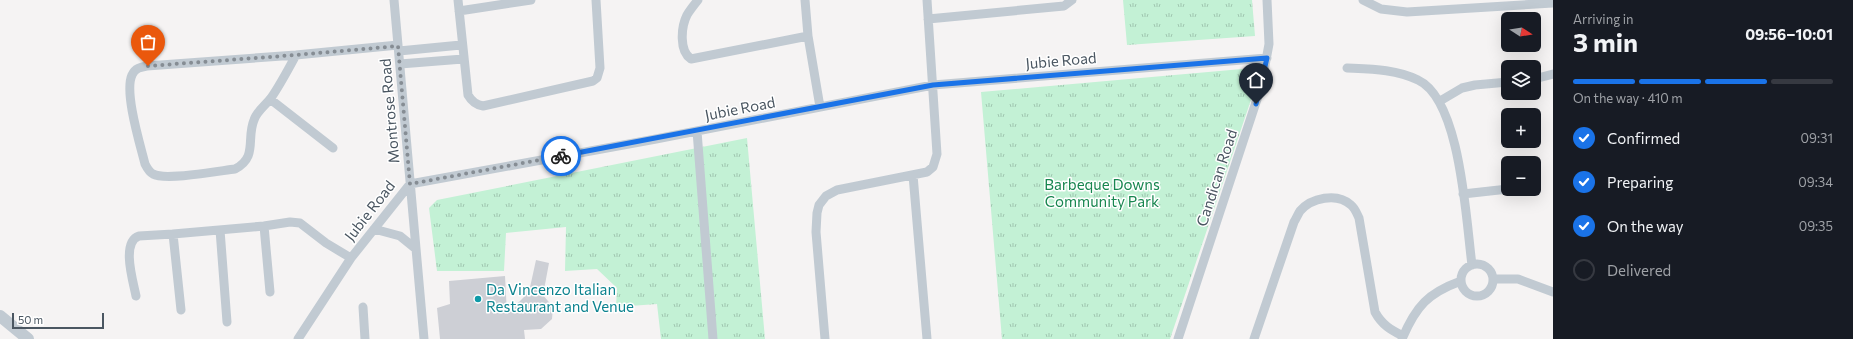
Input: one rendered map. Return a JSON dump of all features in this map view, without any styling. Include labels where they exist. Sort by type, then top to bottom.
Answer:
[{"type":"street","name":"Montrose Road","points":[[394,0],[424,339]]},
{"type":"street","points":[[458,0],[463,59],[468,95],[471,101],[480,105],[592,82],[597,78],[600,68],[596,0]]},
{"type":"street","points":[[459,11],[531,0]]},
{"type":"street","points":[[698,0],[687,14],[683,29],[683,45],[687,56],[691,59],[808,36]]},
{"type":"street","points":[[805,0],[808,36],[820,107]]},
{"type":"street","points":[[825,339],[816,232],[819,205],[826,196],[838,190],[927,172],[933,167],[935,161],[937,139],[927,0]]},
{"type":"street","points":[[928,19],[1064,6],[1069,4],[1072,0]]},
{"type":"street","name":"Candican Road","points":[[1178,339],[1256,104],[1267,58],[1269,29],[1267,0]]},
{"type":"street","points":[[1362,0],[1380,9],[1407,12],[1553,3]]},
{"type":"street","points":[[296,55],[270,99],[258,112],[254,120],[248,158],[242,165],[235,169],[165,176],[153,174],[144,164],[129,93],[132,73],[136,69],[148,66],[296,55],[462,45]]},
{"type":"street","name":"Jubie Road","points":[[298,339],[351,258],[410,184],[697,131],[933,85],[1267,58]]},
{"type":"street","points":[[400,64],[463,59]]},
{"type":"street","points":[[1346,68],[1381,70],[1403,74],[1420,80],[1440,101],[1448,120],[1454,143],[1463,194],[1472,264]]},
{"type":"street","points":[[1541,77],[1553,74]]},
{"type":"street","points":[[1440,101],[1462,88],[1475,85],[1501,83]]},
{"type":"street","points":[[270,99],[333,148]]},
{"type":"street","points":[[697,131],[713,339]]},
{"type":"street","points":[[914,175],[927,339]]},
{"type":"street","points":[[1463,194],[1501,190]]},
{"type":"street","points":[[1254,339],[1294,222],[1300,211],[1309,203],[1324,198],[1335,198],[1351,205],[1359,218],[1375,312],[1386,326],[1403,338],[1422,305],[1429,296],[1461,281]]},
{"type":"street","points":[[136,296],[129,253],[131,241],[134,237],[139,236],[264,226],[290,222],[300,223],[326,243],[351,258]]},
{"type":"street","points":[[264,226],[270,292]]},
{"type":"street","points":[[374,229],[400,236],[416,249]]},
{"type":"street","points":[[220,230],[227,322]]},
{"type":"street","points":[[174,234],[181,310]]},
{"type":"street","points":[[1472,264],[1486,266],[1492,274],[1493,279],[1493,284],[1488,292],[1478,296],[1468,294],[1461,281],[1464,271],[1472,264]]},
{"type":"street","points":[[1493,279],[1518,279],[1553,292]]},
{"type":"street","points":[[363,307],[365,339]]},
{"type":"street","points":[[0,316],[28,339]]},
{"type":"green space","points":[[1123,0],[1252,0],[1255,36],[1127,45]]},
{"type":"green space","name":"Barbeque Downs Community Park","points":[[1242,69],[1249,70],[1254,74],[1255,88],[1170,339],[1002,339],[981,92]]},
{"type":"green space","points":[[747,138],[765,339],[661,339],[657,304],[616,307],[617,288],[597,269],[565,271],[566,227],[506,233],[504,271],[437,271],[429,208],[437,200]]},
{"type":"building","name":"Da Vincenzo Italian Restaurant and Venue","points":[[536,260],[549,263],[543,295],[553,307],[552,319],[541,329],[524,330],[525,339],[440,339],[437,308],[450,304],[449,281],[505,276],[507,314],[529,292]]},
{"type":"way so far","points":[[148,66],[398,46],[410,184],[561,156]]},
{"type":"place","name":"Da Vincenzo Italian Restaurant and Venue","points":[[478,299]]},
{"type":"route","points":[[561,156],[933,85],[1267,58],[1256,104]]}]
